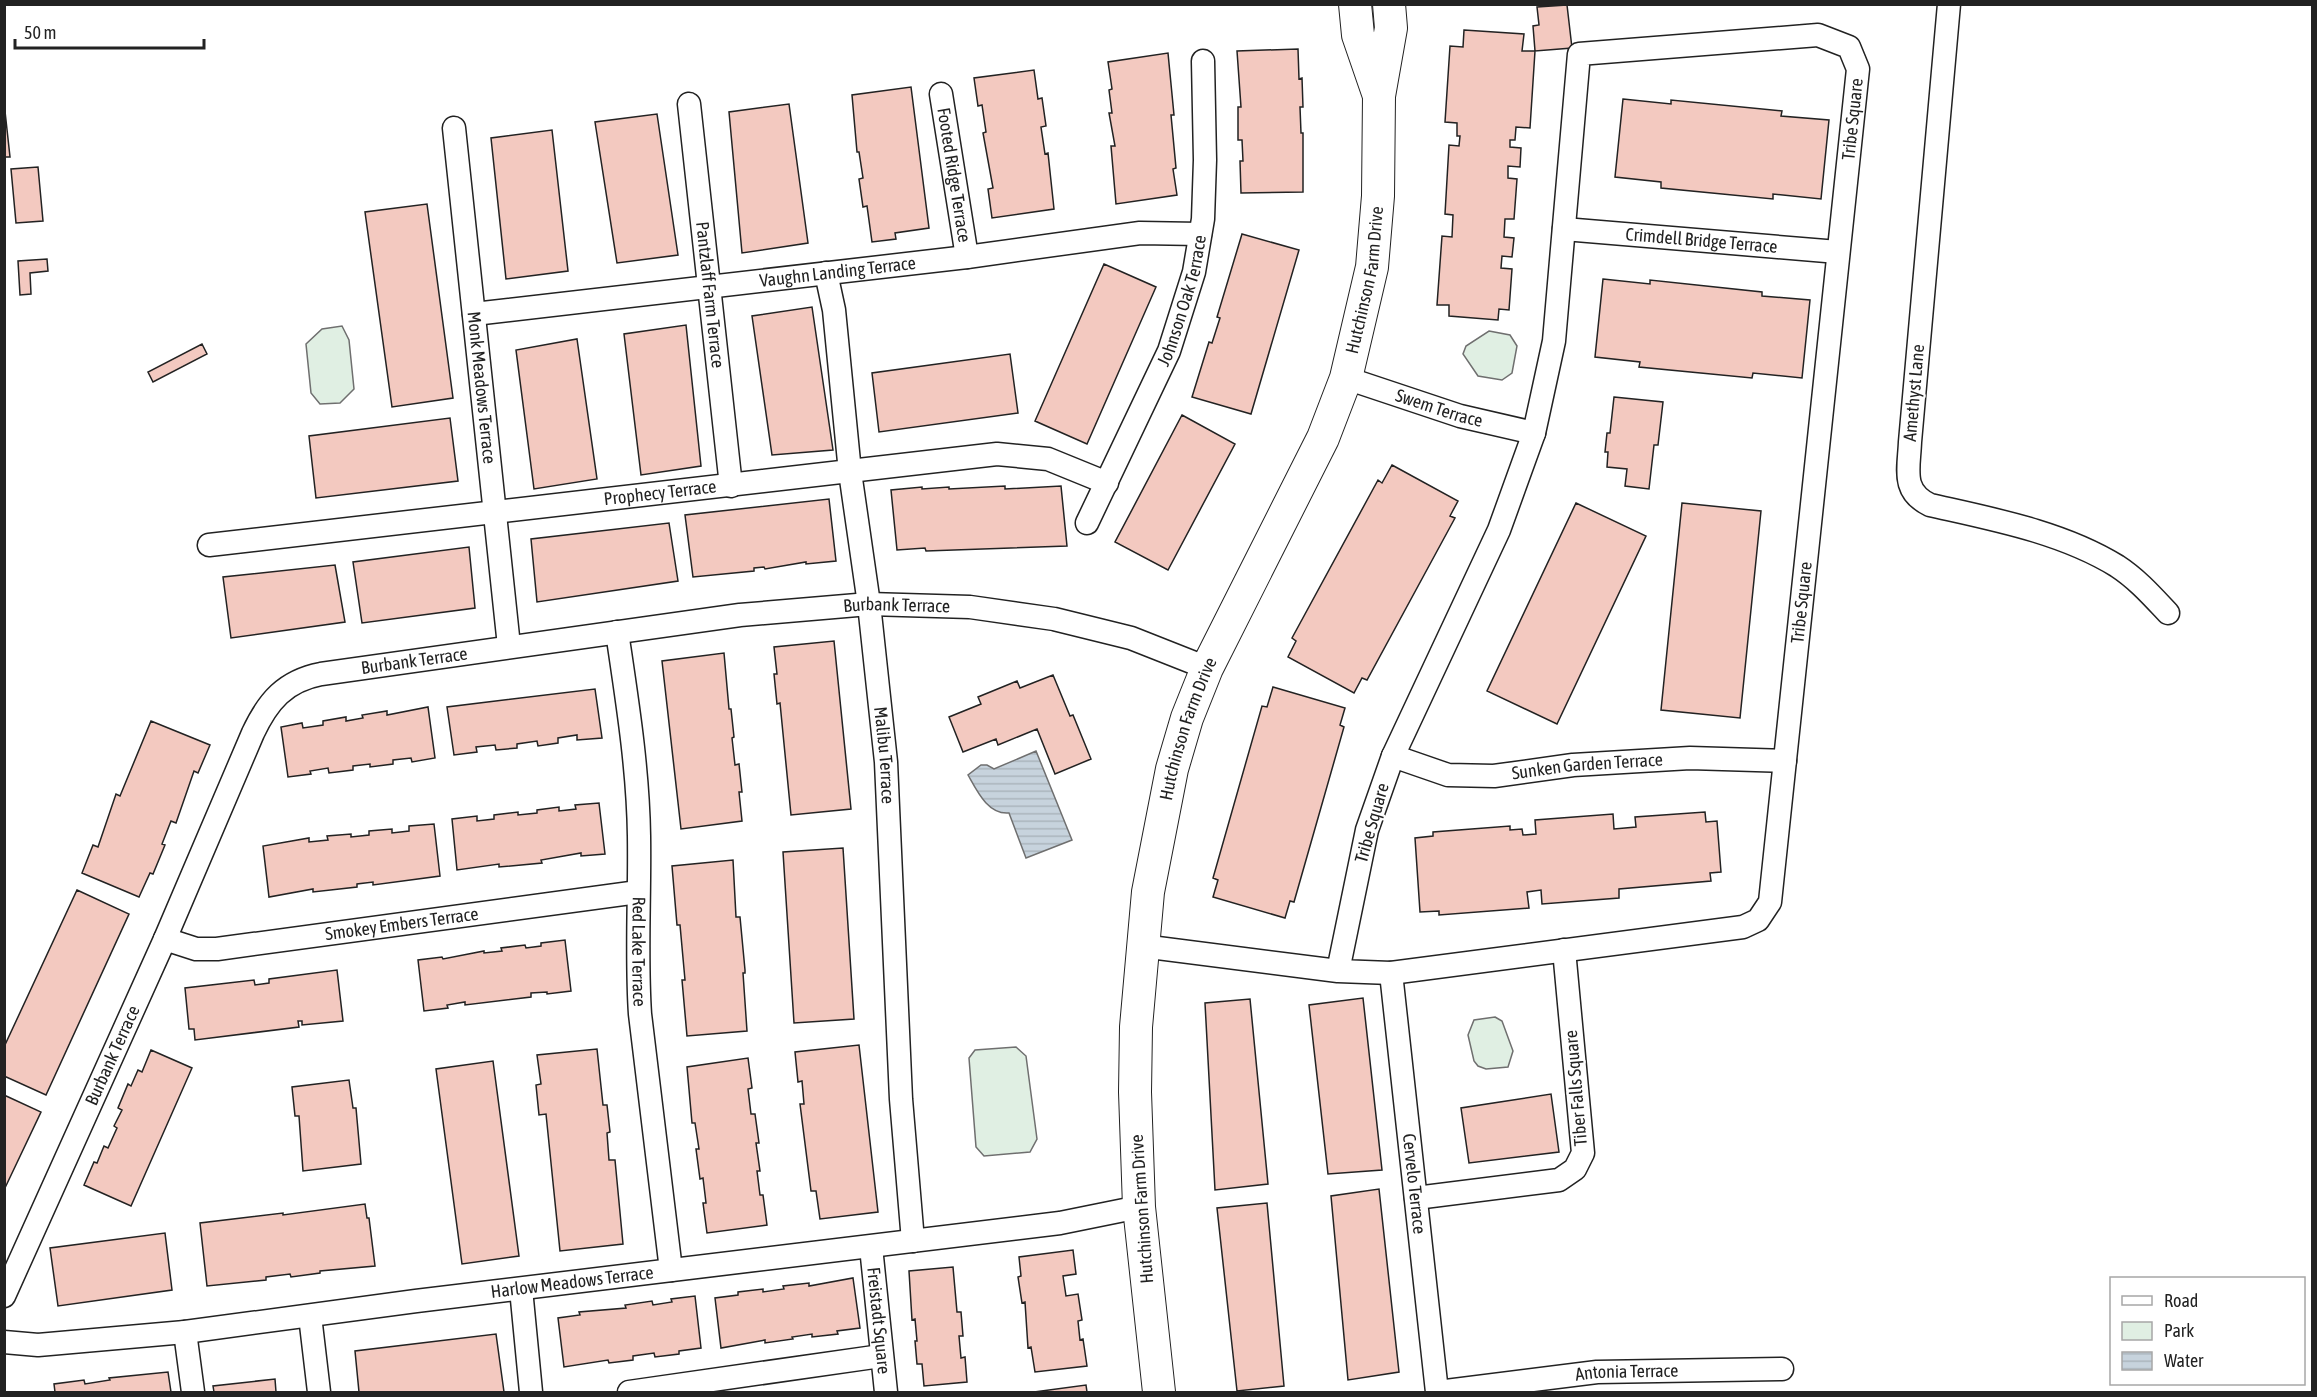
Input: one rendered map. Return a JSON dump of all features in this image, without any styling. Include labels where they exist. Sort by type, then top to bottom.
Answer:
[{"type":"street","name":"Hutchinson Farm Drive","points":[[1355,4],[1358,35],[1379,96]]},
{"type":"street","name":"Hutchinson Farm Drive","points":[[1159,1392],[1139,1207],[1135,1092],[1142,946],[1148,892],[1172,769],[1187,718],[1206,668],[1323,438],[1346,378],[1372,267],[1378,196],[1379,96],[1390,28],[1389,4]]},
{"type":"street","name":"Amethyst Lane","points":[[1949,4],[1910,442],[1908,479],[1911,490],[1918,499],[1930,505],[2053,536],[2091,553],[2117,566],[2143,586],[2168,613]]},
{"type":"street","name":"Tribe Square","points":[[1142,946],[1338,971],[1391,973],[1743,927],[1758,920],[1770,902],[1858,69],[1849,47],[1818,35],[1580,54],[1554,342],[1534,433],[1499,530],[1393,756],[1367,830],[1338,971]]},
{"type":"street","name":"Johnson Oak Terrace","points":[[1087,523],[1169,351],[1194,272],[1200,234],[1205,160],[1203,61]]},
{"type":"street","name":"Footed Ridge Terrace","points":[[941,94],[967,257]]},
{"type":"street","name":"Pantzlaff Farm Terrace","points":[[689,104],[732,486]]},
{"type":"street","name":"Monk Meadows Terrace","points":[[454,128],[509,646]]},
{"type":"street","name":"Crimdell Bridge Terrace","points":[[1564,230],[1838,252]]},
{"type":"street","name":"Vaughn Landing Terrace","points":[[474,314],[967,257],[1140,233],[1200,234]]},
{"type":"street","name":"Malibu Terrace","points":[[826,273],[834,310],[850,472],[869,604],[886,762],[901,1099],[913,1241]]},
{"type":"street","name":"Swem Terrace","points":[[1346,378],[1460,416],[1534,433]]},
{"type":"street","name":"Prophecy Terrace","points":[[210,545],[495,510],[732,486],[997,454],[1048,459],[1107,483]]},
{"type":"street","name":"Burbank Terrace","points":[[4,1296],[165,939],[263,711],[290,685],[306,677],[509,646],[740,615],[869,604],[970,607],[1054,619],[1131,638],[1206,668]]},
{"type":"street","name":"Red Lake Terrace","points":[[616,632],[634,747],[639,835],[640,1014],[671,1270]]},
{"type":"street","name":"Sunken Garden Terrace","points":[[1393,756],[1448,775],[1494,776],[1573,765],[1690,758],[1785,761]]},
{"type":"street","name":"Smokey Embers Terrace","points":[[165,939],[196,949],[217,949],[638,892]]},
{"type":"street","name":"Tiber Falls Square","points":[[1416,1197],[1559,1180],[1575,1169],[1583,1153],[1564,950]]},
{"type":"street","name":"Cervelo Terrace","points":[[1391,973],[1438,1392]]},
{"type":"street","name":"Harlow Meadows Terrace","points":[[4,1342],[38,1345],[185,1332],[871,1247],[1060,1222],[1139,1207]]},
{"type":"street","name":"Freistadt Square","points":[[871,1247],[886,1392]]},
{"type":"street","points":[[521,1289],[531,1392]]},
{"type":"street","points":[[310,1316],[319,1392]]},
{"type":"street","points":[[185,1332],[193,1392]]},
{"type":"street","points":[[628,1392],[881,1356]]},
{"type":"street","name":"Antonia Terrace","points":[[1438,1392],[1597,1372],[1782,1369]]},
{"type":"green space","points":[[342,326],[349,340],[354,389],[340,403],[320,404],[311,393],[306,344],[322,329]]},
{"type":"green space","points":[[1489,331],[1510,335],[1517,346],[1512,373],[1502,380],[1478,376],[1463,354],[1466,346]]},
{"type":"green space","points":[[1495,1017],[1502,1021],[1513,1051],[1508,1067],[1486,1069],[1478,1066],[1474,1061],[1468,1035],[1474,1020]]},
{"type":"green space","points":[[1016,1047],[1026,1056],[1037,1139],[1030,1152],[984,1156],[976,1147],[969,1058],[975,1050]]},
{"type":"water","points":[[1036,751],[1072,840],[1026,858],[1009,813],[1002,813],[989,806],[979,795],[968,775],[981,765],[994,769]]},
{"type":"building","points":[[1567,5],[1572,48],[1535,51],[1533,26],[1539,25],[1537,7]]},
{"type":"building","points":[[1464,30],[1524,34],[1522,51],[1535,51],[1530,128],[1516,127],[1515,140],[1510,140],[1510,147],[1521,148],[1520,167],[1508,166],[1508,178],[1517,179],[1514,219],[1505,219],[1504,237],[1514,238],[1512,257],[1502,256],[1501,268],[1512,269],[1509,310],[1499,309],[1498,320],[1449,316],[1449,305],[1437,305],[1442,236],[1452,237],[1453,215],[1445,214],[1449,145],[1459,146],[1460,136],[1457,136],[1457,123],[1445,122],[1450,46],[1463,47]]},
{"type":"building","points":[[1298,49],[1299,79],[1302,78],[1303,107],[1300,107],[1301,133],[1303,133],[1303,192],[1241,193],[1240,161],[1243,161],[1242,140],[1238,140],[1238,107],[1241,107],[1237,51]]},
{"type":"building","points":[[1168,53],[1174,115],[1171,115],[1176,168],[1173,169],[1177,195],[1116,204],[1111,146],[1115,146],[1109,113],[1112,113],[1109,90],[1112,89],[1108,62]]},
{"type":"building","points":[[1034,70],[1038,99],[1042,98],[1046,126],[1041,127],[1045,154],[1048,153],[1054,209],[992,218],[988,189],[993,188],[983,133],[986,132],[982,105],[978,106],[974,78]]},
{"type":"building","points":[[911,87],[929,228],[895,233],[896,239],[872,242],[867,206],[863,207],[859,179],[863,178],[859,152],[857,152],[852,95]]},
{"type":"building","points":[[1623,99],[1671,104],[1671,100],[1782,111],[1781,116],[1829,120],[1821,199],[1773,194],[1773,199],[1661,188],[1661,182],[1615,177]]},
{"type":"building","points":[[4,102],[10,157],[4,157]]},
{"type":"building","points":[[789,104],[808,243],[742,253],[729,112]]},
{"type":"building","points":[[657,114],[678,255],[617,263],[595,122]]},
{"type":"building","points":[[552,130],[568,271],[506,279],[491,138]]},
{"type":"building","points":[[38,167],[43,221],[16,223],[11,169]]},
{"type":"building","points":[[427,204],[453,398],[392,407],[365,212]]},
{"type":"building","points":[[1242,234],[1299,250],[1251,414],[1192,397],[1209,342],[1212,343],[1220,318],[1217,317]]},
{"type":"building","points":[[47,259],[48,271],[30,273],[31,294],[20,295],[18,261]]},
{"type":"building","points":[[1104,264],[1156,287],[1087,444],[1035,421]]},
{"type":"building","points":[[1603,279],[1650,284],[1650,280],[1762,292],[1762,296],[1810,300],[1802,378],[1753,373],[1752,378],[1639,367],[1640,362],[1595,357]]},
{"type":"building","points":[[812,307],[833,450],[772,455],[752,316]]},
{"type":"building","points":[[686,325],[701,466],[641,475],[624,334]]},
{"type":"building","points":[[577,339],[597,479],[534,489],[516,350]]},
{"type":"building","points":[[202,344],[207,354],[153,382],[148,372]]},
{"type":"building","points":[[1010,354],[1018,413],[879,432],[872,373]]},
{"type":"building","points":[[1614,397],[1663,402],[1658,445],[1654,445],[1649,489],[1625,486],[1627,469],[1607,467],[1608,452],[1605,452],[1607,433],[1610,433]]},
{"type":"building","points":[[1182,415],[1235,444],[1168,570],[1115,542]]},
{"type":"building","points":[[450,418],[458,481],[316,498],[309,436]]},
{"type":"building","points":[[1392,465],[1458,501],[1450,516],[1455,518],[1367,680],[1362,678],[1354,693],[1288,657],[1296,641],[1292,638],[1378,480],[1382,483]]},
{"type":"building","points":[[1005,486],[1005,489],[1061,486],[1067,546],[897,550],[891,490],[922,487],[922,489],[949,487],[949,489]]},
{"type":"building","points":[[829,499],[836,561],[806,564],[806,562],[765,569],[764,567],[754,568],[754,571],[693,577],[685,515]]},
{"type":"building","points":[[1576,503],[1646,536],[1557,724],[1487,691]]},
{"type":"building","points":[[1682,503],[1761,511],[1740,718],[1661,710]]},
{"type":"building","points":[[669,523],[678,581],[537,602],[531,539]]},
{"type":"building","points":[[469,547],[475,608],[362,623],[353,562]]},
{"type":"building","points":[[335,565],[345,622],[231,638],[223,577]]},
{"type":"building","points":[[834,641],[851,809],[791,815],[780,703],[777,704],[774,647]]},
{"type":"building","points":[[724,653],[735,765],[739,764],[742,792],[739,792],[742,821],[681,829],[662,661]]},
{"type":"building","points":[[1053,675],[1091,759],[1055,774],[1037,729],[998,745],[996,739],[963,752],[949,717],[981,704],[978,697],[1017,681],[1020,688]]},
{"type":"building","points":[[1273,687],[1345,708],[1340,725],[1344,727],[1294,902],[1290,901],[1285,918],[1213,897],[1218,880],[1213,878],[1262,706],[1267,707]]},
{"type":"building","points":[[595,689],[602,738],[577,740],[577,735],[558,738],[558,743],[538,746],[537,741],[517,744],[517,748],[496,750],[495,745],[476,747],[477,752],[454,755],[447,707]]},
{"type":"building","points":[[428,707],[435,758],[412,762],[411,758],[393,760],[393,764],[370,767],[370,764],[353,766],[353,770],[329,773],[328,768],[310,771],[311,774],[288,777],[281,727],[302,723],[303,728],[323,725],[323,721],[346,717],[346,721],[363,718],[362,715],[387,711],[387,715]]},
{"type":"building","points":[[151,721],[210,745],[198,773],[194,771],[176,823],[171,821],[162,844],[165,845],[153,874],[150,873],[139,897],[82,873],[93,845],[98,847],[116,794],[120,796]]},
{"type":"building","points":[[599,803],[605,854],[581,856],[581,853],[541,860],[542,863],[499,867],[499,864],[457,870],[452,819],[477,816],[477,821],[494,819],[494,815],[518,812],[518,815],[537,813],[537,810],[559,807],[559,811],[576,809],[575,805]]},
{"type":"building","points":[[1705,812],[1706,822],[1717,821],[1721,872],[1710,873],[1711,881],[1619,889],[1619,898],[1542,904],[1541,890],[1527,892],[1529,908],[1439,915],[1439,911],[1420,912],[1415,838],[1433,836],[1433,832],[1510,826],[1510,830],[1522,829],[1523,835],[1536,834],[1535,820],[1613,814],[1614,829],[1636,827],[1635,817]]},
{"type":"building","points":[[434,824],[440,876],[373,885],[373,882],[357,884],[357,887],[313,892],[313,889],[269,897],[263,846],[309,838],[309,842],[328,840],[327,836],[369,835],[369,831],[392,829],[392,833],[409,831],[409,826]]},
{"type":"building","points":[[843,848],[854,1019],[794,1023],[783,852]]},
{"type":"building","points":[[733,860],[736,917],[740,917],[745,970],[743,973],[747,1031],[687,1036],[682,980],[685,980],[672,866]]},
{"type":"building","points":[[77,890],[129,914],[46,1095],[4,1076],[4,1047]]},
{"type":"building","points":[[565,940],[571,991],[531,993],[531,997],[465,1005],[465,1002],[447,1005],[448,1008],[424,1011],[418,960],[442,957],[443,959],[484,951],[484,953],[502,951],[501,948],[525,945],[526,948],[541,946],[541,943]]},
{"type":"building","points":[[337,970],[343,1021],[302,1025],[302,1021],[298,1021],[299,1027],[195,1040],[194,1029],[189,1029],[185,988],[254,980],[255,985],[269,983],[269,979]]},
{"type":"building","points":[[1363,998],[1382,1170],[1328,1174],[1309,1005]]},
{"type":"building","points":[[1250,999],[1268,1184],[1215,1190],[1205,1003]]},
{"type":"building","points":[[859,1045],[878,1212],[820,1219],[816,1191],[811,1191],[800,1104],[804,1104],[802,1081],[798,1082],[795,1052]]},
{"type":"building","points":[[597,1049],[603,1105],[607,1105],[610,1132],[607,1133],[609,1160],[615,1160],[623,1244],[560,1251],[546,1114],[539,1115],[536,1085],[541,1084],[537,1055]]},
{"type":"building","points":[[151,1050],[192,1068],[131,1206],[84,1185],[94,1162],[97,1163],[104,1146],[108,1148],[117,1128],[114,1126],[122,1110],[118,1108],[128,1084],[131,1086],[138,1070],[142,1072]]},
{"type":"building","points":[[748,1058],[752,1088],[748,1089],[751,1114],[755,1114],[759,1143],[756,1143],[760,1171],[757,1171],[767,1225],[707,1233],[703,1203],[706,1203],[703,1178],[700,1179],[696,1149],[699,1149],[695,1123],[692,1123],[687,1067]]},
{"type":"building","points":[[493,1061],[519,1256],[462,1264],[436,1069]]},
{"type":"building","points":[[349,1080],[353,1108],[356,1108],[361,1164],[303,1171],[299,1116],[295,1116],[292,1087]]},
{"type":"building","points":[[1551,1094],[1559,1152],[1469,1163],[1461,1108]]},
{"type":"building","points":[[4,1095],[41,1112],[4,1190]]},
{"type":"building","points":[[1379,1189],[1399,1372],[1348,1380],[1331,1196]]},
{"type":"building","points":[[1267,1203],[1284,1386],[1237,1391],[1217,1208]]},
{"type":"building","points":[[365,1204],[375,1266],[320,1271],[320,1273],[291,1277],[290,1274],[266,1277],[266,1280],[207,1286],[200,1223]]},
{"type":"building","points":[[165,1233],[172,1290],[58,1306],[50,1248]]},
{"type":"building","points":[[1073,1250],[1076,1274],[1063,1276],[1066,1296],[1078,1294],[1082,1320],[1078,1321],[1080,1340],[1083,1339],[1087,1366],[1035,1372],[1031,1347],[1028,1348],[1025,1302],[1022,1303],[1018,1277],[1021,1276],[1019,1257]]},
{"type":"building","points":[[953,1267],[957,1312],[961,1312],[963,1336],[959,1336],[961,1358],[965,1357],[967,1382],[924,1386],[922,1364],[917,1364],[915,1341],[917,1341],[915,1319],[912,1320],[909,1271]]},
{"type":"building","points":[[853,1278],[860,1328],[837,1331],[838,1334],[812,1337],[812,1334],[792,1337],[793,1339],[765,1343],[765,1340],[721,1348],[715,1298],[738,1295],[738,1292],[763,1289],[763,1292],[784,1289],[783,1286],[809,1283],[809,1286]]},
{"type":"building","points":[[695,1296],[701,1348],[679,1351],[679,1354],[655,1357],[654,1353],[633,1356],[633,1360],[609,1363],[608,1360],[564,1367],[558,1318],[580,1315],[579,1312],[626,1308],[625,1305],[652,1301],[653,1305],[672,1302],[671,1299]]},
{"type":"building","points":[[496,1334],[504,1392],[359,1392],[355,1351]]},
{"type":"building","points":[[168,1372],[171,1392],[55,1392],[54,1384],[84,1380],[85,1384],[110,1380],[109,1378]]},
{"type":"building","points":[[275,1379],[276,1392],[214,1392],[213,1386]]},
{"type":"building","points":[[1086,1385],[1087,1392],[1034,1392]]}]
